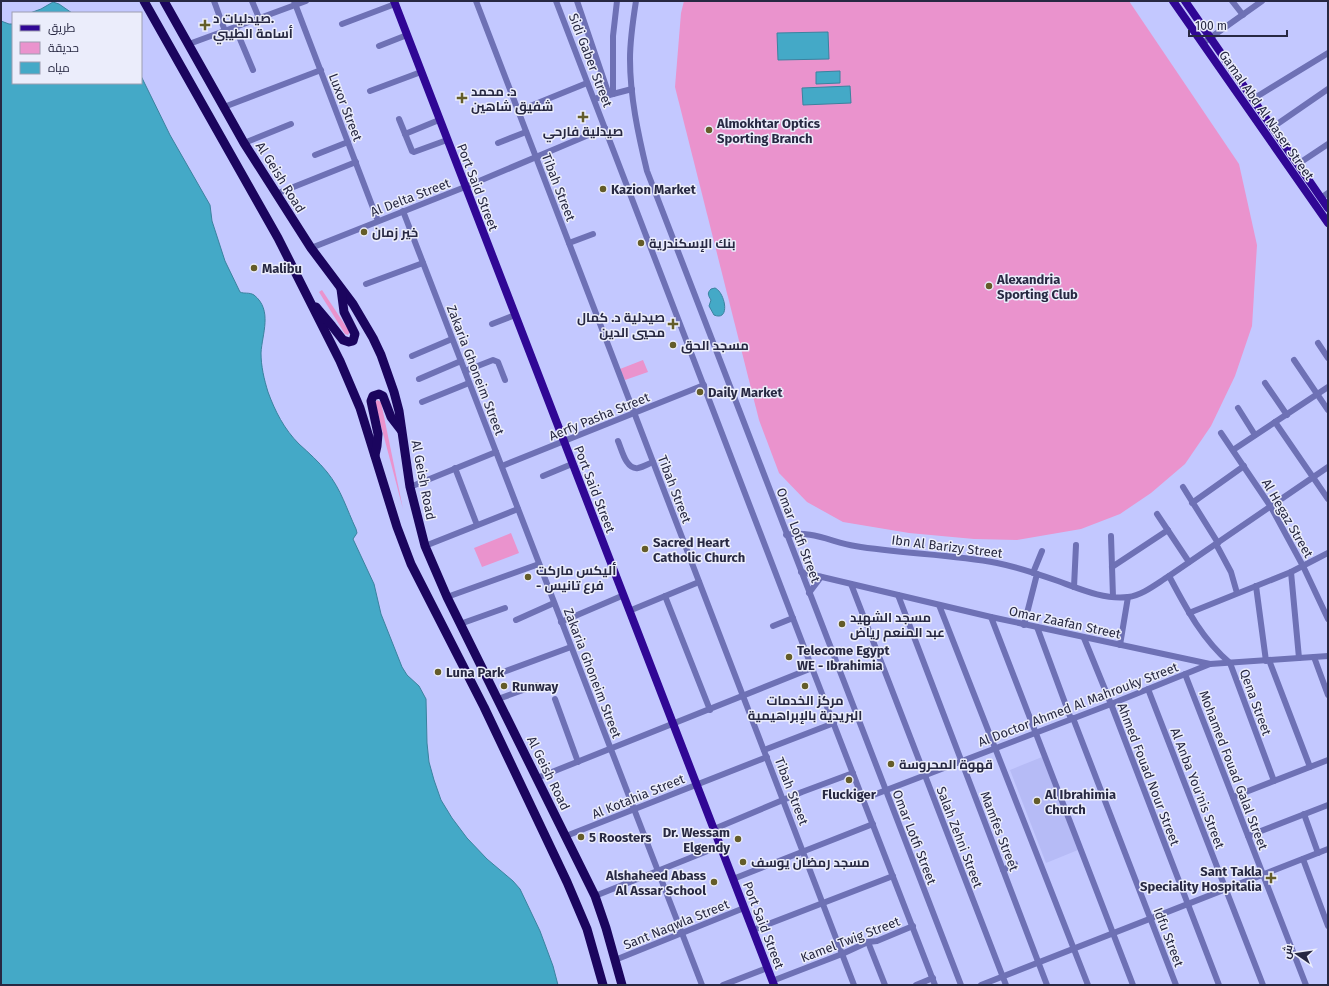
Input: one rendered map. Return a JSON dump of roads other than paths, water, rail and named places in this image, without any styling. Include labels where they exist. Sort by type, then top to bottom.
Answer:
[{"type":"highway","points":[[144,1],[278,238],[351,385],[362,414],[397,527],[411,564],[484,707],[567,882],[587,929],[603,985]]},
{"type":"highway","name":"Al Geish Road","points":[[164,1],[244,143],[311,248],[364,320],[381,355],[394,392],[402,431],[410,487],[425,546],[460,624],[595,896],[606,928],[622,985]]},
{"type":"highway","points":[[309,300],[343,340],[350,342],[354,339],[355,334],[344,312],[341,289]]},
{"type":"highway","points":[[375,457],[378,440],[371,401],[373,396],[379,394],[383,396],[391,417],[402,431]]},
{"type":"main road","name":"Gamal Abd Al Naser Street","points":[[1173,1],[1328,223]]},
{"type":"main road","name":"Gamal Abd Al Naser Street","points":[[1185,1],[1298,164],[1325,196],[1328,208]]},
{"type":"main road","name":"Port Said Street","points":[[394,2],[773,983]]},
{"type":"main road","points":[[1281,155],[1288,150]]},
{"type":"street","points":[[214,1],[225,31]]},
{"type":"street","points":[[252,1],[259,18]]},
{"type":"street","points":[[189,44],[295,3],[306,1]]},
{"type":"street","name":"Tibah Street","points":[[476,1],[854,985]]},
{"type":"street","name":"Sidi Gaber Street","points":[[556,1],[605,128]]},
{"type":"street","name":"Sidi Gaber Street","points":[[577,1],[611,94]]},
{"type":"street","points":[[611,94],[613,36],[618,1]]},
{"type":"street","name":"Omar Lotfi Street","points":[[636,1],[630,58],[632,89],[643,156],[652,186],[961,985]]},
{"type":"street","points":[[1232,1],[1243,15]]},
{"type":"street","points":[[1203,43],[1262,1]]},
{"type":"street","points":[[342,24],[394,2]]},
{"type":"street","name":"Luxor Street","points":[[295,3],[378,221]]},
{"type":"street","points":[[234,27],[252,70]]},
{"type":"street","points":[[379,46],[407,35]]},
{"type":"street","points":[[1253,99],[1328,53]]},
{"type":"street","points":[[224,107],[320,70]]},
{"type":"street","points":[[370,92],[421,72]]},
{"type":"street","points":[[518,111],[587,83]]},
{"type":"street","points":[[594,99],[632,89]]},
{"type":"street","points":[[1273,127],[1328,89]]},
{"type":"street","points":[[399,119],[412,150],[416,152],[447,140]]},
{"type":"street","points":[[405,134],[440,120]]},
{"type":"street","points":[[244,143],[291,124]]},
{"type":"street","points":[[605,128],[935,985]]},
{"type":"street","name":"Al Delta Street","points":[[311,248],[465,187],[605,128]]},
{"type":"street","points":[[498,143],[526,132]]},
{"type":"street","points":[[315,155],[348,142]]},
{"type":"street","points":[[1298,164],[1328,144]]},
{"type":"street","points":[[276,194],[356,162]]},
{"type":"street","name":"Zakaria Ghoneim Street","points":[[403,211],[702,985]]},
{"type":"street","points":[[569,243],[593,234]]},
{"type":"street","points":[[366,284],[423,263]]},
{"type":"street","points":[[492,324],[515,316]]},
{"type":"street","points":[[412,356],[452,338]]},
{"type":"street","points":[[1318,342],[1328,358]]},
{"type":"street","points":[[465,371],[496,360],[505,380]]},
{"type":"street","points":[[1294,360],[1328,410]]},
{"type":"street","points":[[419,379],[461,361]]},
{"type":"street","points":[[422,402],[469,383]]},
{"type":"street","points":[[1265,383],[1287,415]]},
{"type":"street","name":"Aerfy Pasha Street","points":[[502,466],[704,385]]},
{"type":"street","points":[[1233,450],[1328,387]]},
{"type":"street","points":[[1238,408],[1255,435]]},
{"type":"street","points":[[1275,422],[1328,499]]},
{"type":"street","name":"Al Hegaz Street","points":[[1221,433],[1271,507],[1303,566],[1328,619]]},
{"type":"street","points":[[618,441],[628,464],[632,468],[637,468],[653,462]]},
{"type":"street","points":[[410,487],[496,452]]},
{"type":"street","points":[[543,476],[572,464]]},
{"type":"street","points":[[1192,503],[1244,466]]},
{"type":"street","name":"Ibn Al Barizy Street","points":[[786,535],[801,533],[863,547],[998,563],[1035,573],[1074,587],[1114,597],[1128,597],[1146,590],[1169,576],[1328,467]]},
{"type":"street","points":[[455,468],[477,525]]},
{"type":"street","points":[[1183,487],[1217,543],[1231,572],[1237,593]]},
{"type":"street","points":[[425,546],[518,509]]},
{"type":"street","points":[[1157,514],[1189,562]]},
{"type":"street","points":[[1112,567],[1168,530]]},
{"type":"street","points":[[1111,536],[1114,597]]},
{"type":"street","points":[[1074,587],[1076,545]]},
{"type":"street","points":[[1024,624],[1035,573],[1042,551]]},
{"type":"street","points":[[1189,613],[1291,572],[1327,555]]},
{"type":"street","points":[[447,597],[539,564]]},
{"type":"street","name":"Omar Zaafan Street","points":[[801,572],[990,617],[1210,664],[1328,656]]},
{"type":"street","points":[[1291,572],[1299,658]]},
{"type":"street","name":"Qena Street","points":[[1169,576],[1189,613],[1205,638],[1230,663],[1274,781]]},
{"type":"street","points":[[809,593],[821,577]]},
{"type":"street","points":[[630,611],[699,582]]},
{"type":"street","name":"Salah Zehni Street","points":[[851,584],[1006,985]]},
{"type":"street","points":[[1256,586],[1268,660],[1310,766]]},
{"type":"street","name":"Mamfes Street","points":[[898,595],[1047,985]]},
{"type":"street","points":[[562,622],[624,596]]},
{"type":"street","points":[[665,596],[710,710]]},
{"type":"street","points":[[1120,645],[1128,597]]},
{"type":"street","points":[[516,620],[554,603]]},
{"type":"street","points":[[939,605],[1088,985]]},
{"type":"street","points":[[460,624],[505,608]]},
{"type":"street","points":[[990,617],[1133,985]]},
{"type":"street","points":[[773,626],[793,618]]},
{"type":"street","name":"Idfu Street","points":[[1037,627],[1176,985]]},
{"type":"street","name":"Ahmed Fouad Nour Street","points":[[1084,638],[1188,904],[1217,984]]},
{"type":"street","points":[[487,678],[571,647]]},
{"type":"street","points":[[1314,657],[1328,695]]},
{"type":"street","name":"Al Doctor Ahmed Al Mahrouky Street","points":[[863,799],[1111,704],[1210,664]]},
{"type":"street","points":[[537,778],[743,697],[812,668]]},
{"type":"street","name":"Mohamed Fouad Galal Street","points":[[1185,674],[1306,985]]},
{"type":"street","points":[[498,699],[537,685]]},
{"type":"street","name":"Al Anba You'nis Street","points":[[1148,689],[1263,985]]},
{"type":"street","points":[[555,699],[578,762]]},
{"type":"street","points":[[764,750],[834,723]]},
{"type":"street","name":"Al Kotahia Street","points":[[566,836],[767,757]]},
{"type":"street","points":[[1233,797],[1328,760]]},
{"type":"street","points":[[714,829],[802,792],[853,773]]},
{"type":"street","points":[[1248,836],[1328,805]]},
{"type":"street","points":[[1304,814],[1318,853]]},
{"type":"street","points":[[733,879],[873,824]]},
{"type":"street","points":[[595,896],[720,846]]},
{"type":"street","points":[[981,985],[1328,849]]},
{"type":"street","points":[[1303,859],[1328,926]]},
{"type":"street","points":[[1003,870],[1015,864]]},
{"type":"street","points":[[753,930],[893,876]]},
{"type":"street","name":"Sant Naqwla Street","points":[[615,960],[744,908]]},
{"type":"street","name":"Kamel Twig Street","points":[[773,983],[868,942],[877,941],[913,926]]},
{"type":"street","points":[[868,942],[885,985]]},
{"type":"street","points":[[723,985],[767,968]]},
{"type":"street","points":[[916,985],[933,978]]},
{"type":"water","points":[[53,2],[59,4],[71,12],[33,12]]},
{"type":"water","points":[[1,21],[12,24],[12,84],[142,84],[142,78],[170,135],[210,205],[212,221],[225,261],[240,292],[254,295],[260,301],[263,308],[265,322],[261,353],[263,372],[268,392],[280,420],[299,444],[321,465],[332,479],[340,492],[356,529],[357,533],[353,539],[374,584],[381,614],[402,667],[407,675],[419,686],[426,699],[429,762],[441,800],[467,838],[487,859],[513,881],[520,889],[540,931],[553,966],[558,985],[1,985]]},
{"type":"water","points":[[828,32],[829,59],[778,60],[777,33]]},
{"type":"water","points":[[840,71],[840,83],[816,84],[816,72]]},
{"type":"water","points":[[850,86],[851,103],[803,105],[802,88]]},
{"type":"water","points":[[715,288],[719,291],[724,300],[725,306],[723,314],[719,316],[714,315],[709,306],[711,300],[708,293],[711,289]]},
{"type":"place","name":"صيدليات د. أسامة الطيبي","points":[[205,25]]},
{"type":"place","name":"د. محمد شفيق شاهين","points":[[462,98]]},
{"type":"place","name":"صيدلية فارحي","points":[[583,117]]},
{"type":"place","name":"Almokhtar Optics Sporting Branch","points":[[709,130]]},
{"type":"place","name":"Kazion Market","points":[[603,189]]},
{"type":"place","name":"خير زمان","points":[[364,232]]},
{"type":"place","name":"بنك الإسكندرية","points":[[641,243]]},
{"type":"place","name":"Malibu","points":[[254,268]]},
{"type":"place","name":"Alexandria Sporting Club","points":[[989,286]]},
{"type":"place","name":"صيدلية د. كمال محيي الدين","points":[[673,324]]},
{"type":"place","name":"مسجد الحق","points":[[673,345]]},
{"type":"place","name":"Daily Market","points":[[700,392]]},
{"type":"place","name":"Sacred Heart Catholic Church","points":[[645,549]]},
{"type":"place","name":"أليكس ماركت - فرع تانيس","points":[[528,577]]},
{"type":"place","name":"مسجد الشهيد عبد المنعم رياض","points":[[842,624]]},
{"type":"place","name":"Telecome Egypt WE - Ibrahimia","points":[[789,657]]},
{"type":"place","name":"Luna Park","points":[[438,672]]},
{"type":"place","name":"Runway","points":[[504,686]]},
{"type":"place","name":"مركز الخدمات البريدية بالإبراهيمية","points":[[805,686]]},
{"type":"place","name":"قهوة المحروسة","points":[[891,764]]},
{"type":"place","name":"Fluckiger","points":[[849,780]]},
{"type":"place","name":"Al Ibrahimia Church","points":[[1037,801]]},
{"type":"place","name":"5 Roosters","points":[[581,837]]},
{"type":"place","name":"Dr. Wessam Elgendy","points":[[738,839]]},
{"type":"place","name":"مسجد رمضان يوسف","points":[[743,862]]},
{"type":"place","name":"Sant Takla Speciality Hospitalia","points":[[1271,878]]},
{"type":"place","name":"Alshaheed Abass Al Assar School","points":[[714,882]]}]
